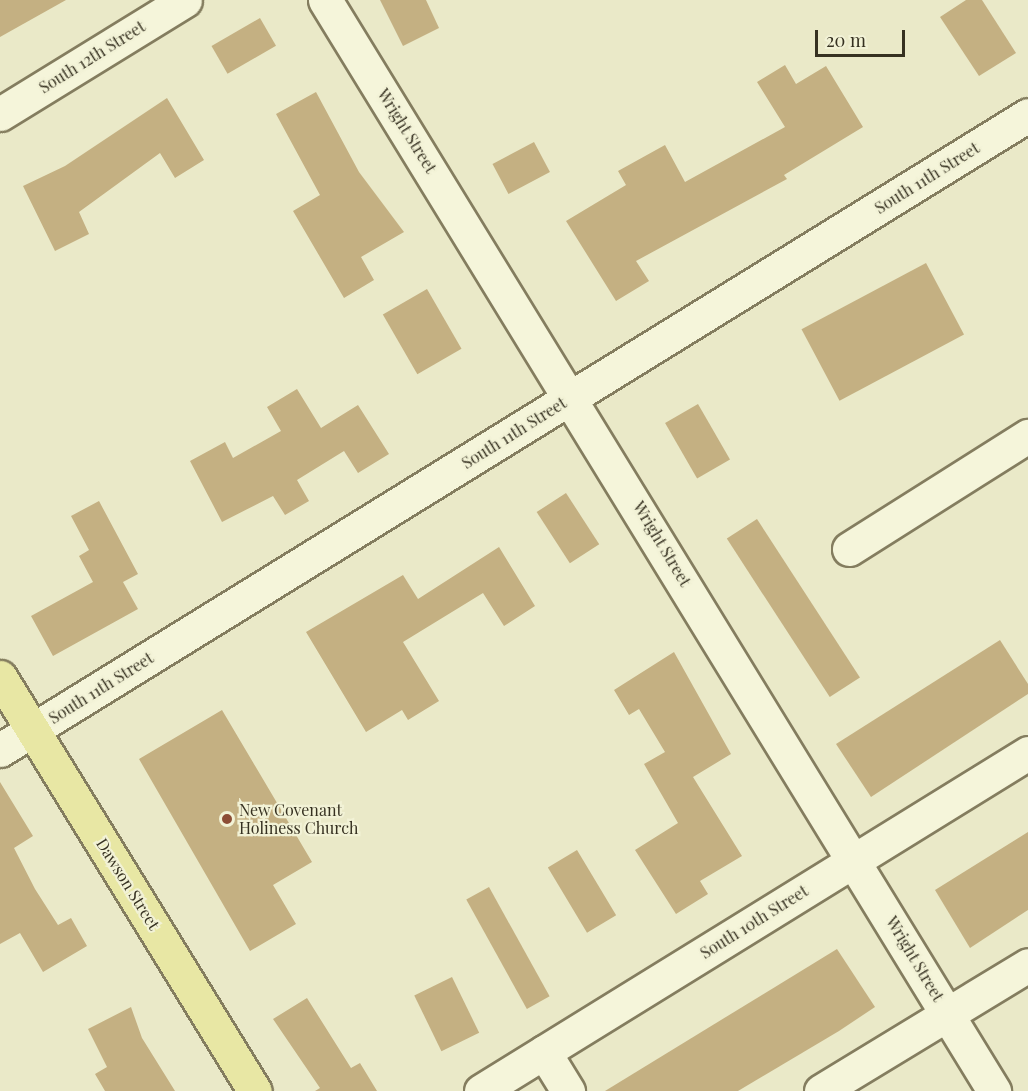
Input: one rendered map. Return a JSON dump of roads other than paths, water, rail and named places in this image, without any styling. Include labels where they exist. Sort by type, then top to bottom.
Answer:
[{"type":"main road","name":"Dawson Street","points":[[0,677],[255,1091]]},
{"type":"street","name":"South 12th Street","points":[[0,114],[185,0]]},
{"type":"street","name":"Wright Street","points":[[325,0],[573,396],[994,1091]]},
{"type":"street","name":"South 11th Street","points":[[0,750],[1028,116]]},
{"type":"street","points":[[849,549],[1028,436]]},
{"type":"street","name":"South 10th Street","points":[[481,1091],[1028,753]]},
{"type":"street","points":[[821,1091],[1028,965]]},
{"type":"street","points":[[544,1052],[568,1091]]},
{"type":"place","name":"New Covenant Holiness Church","points":[[227,819]]}]
